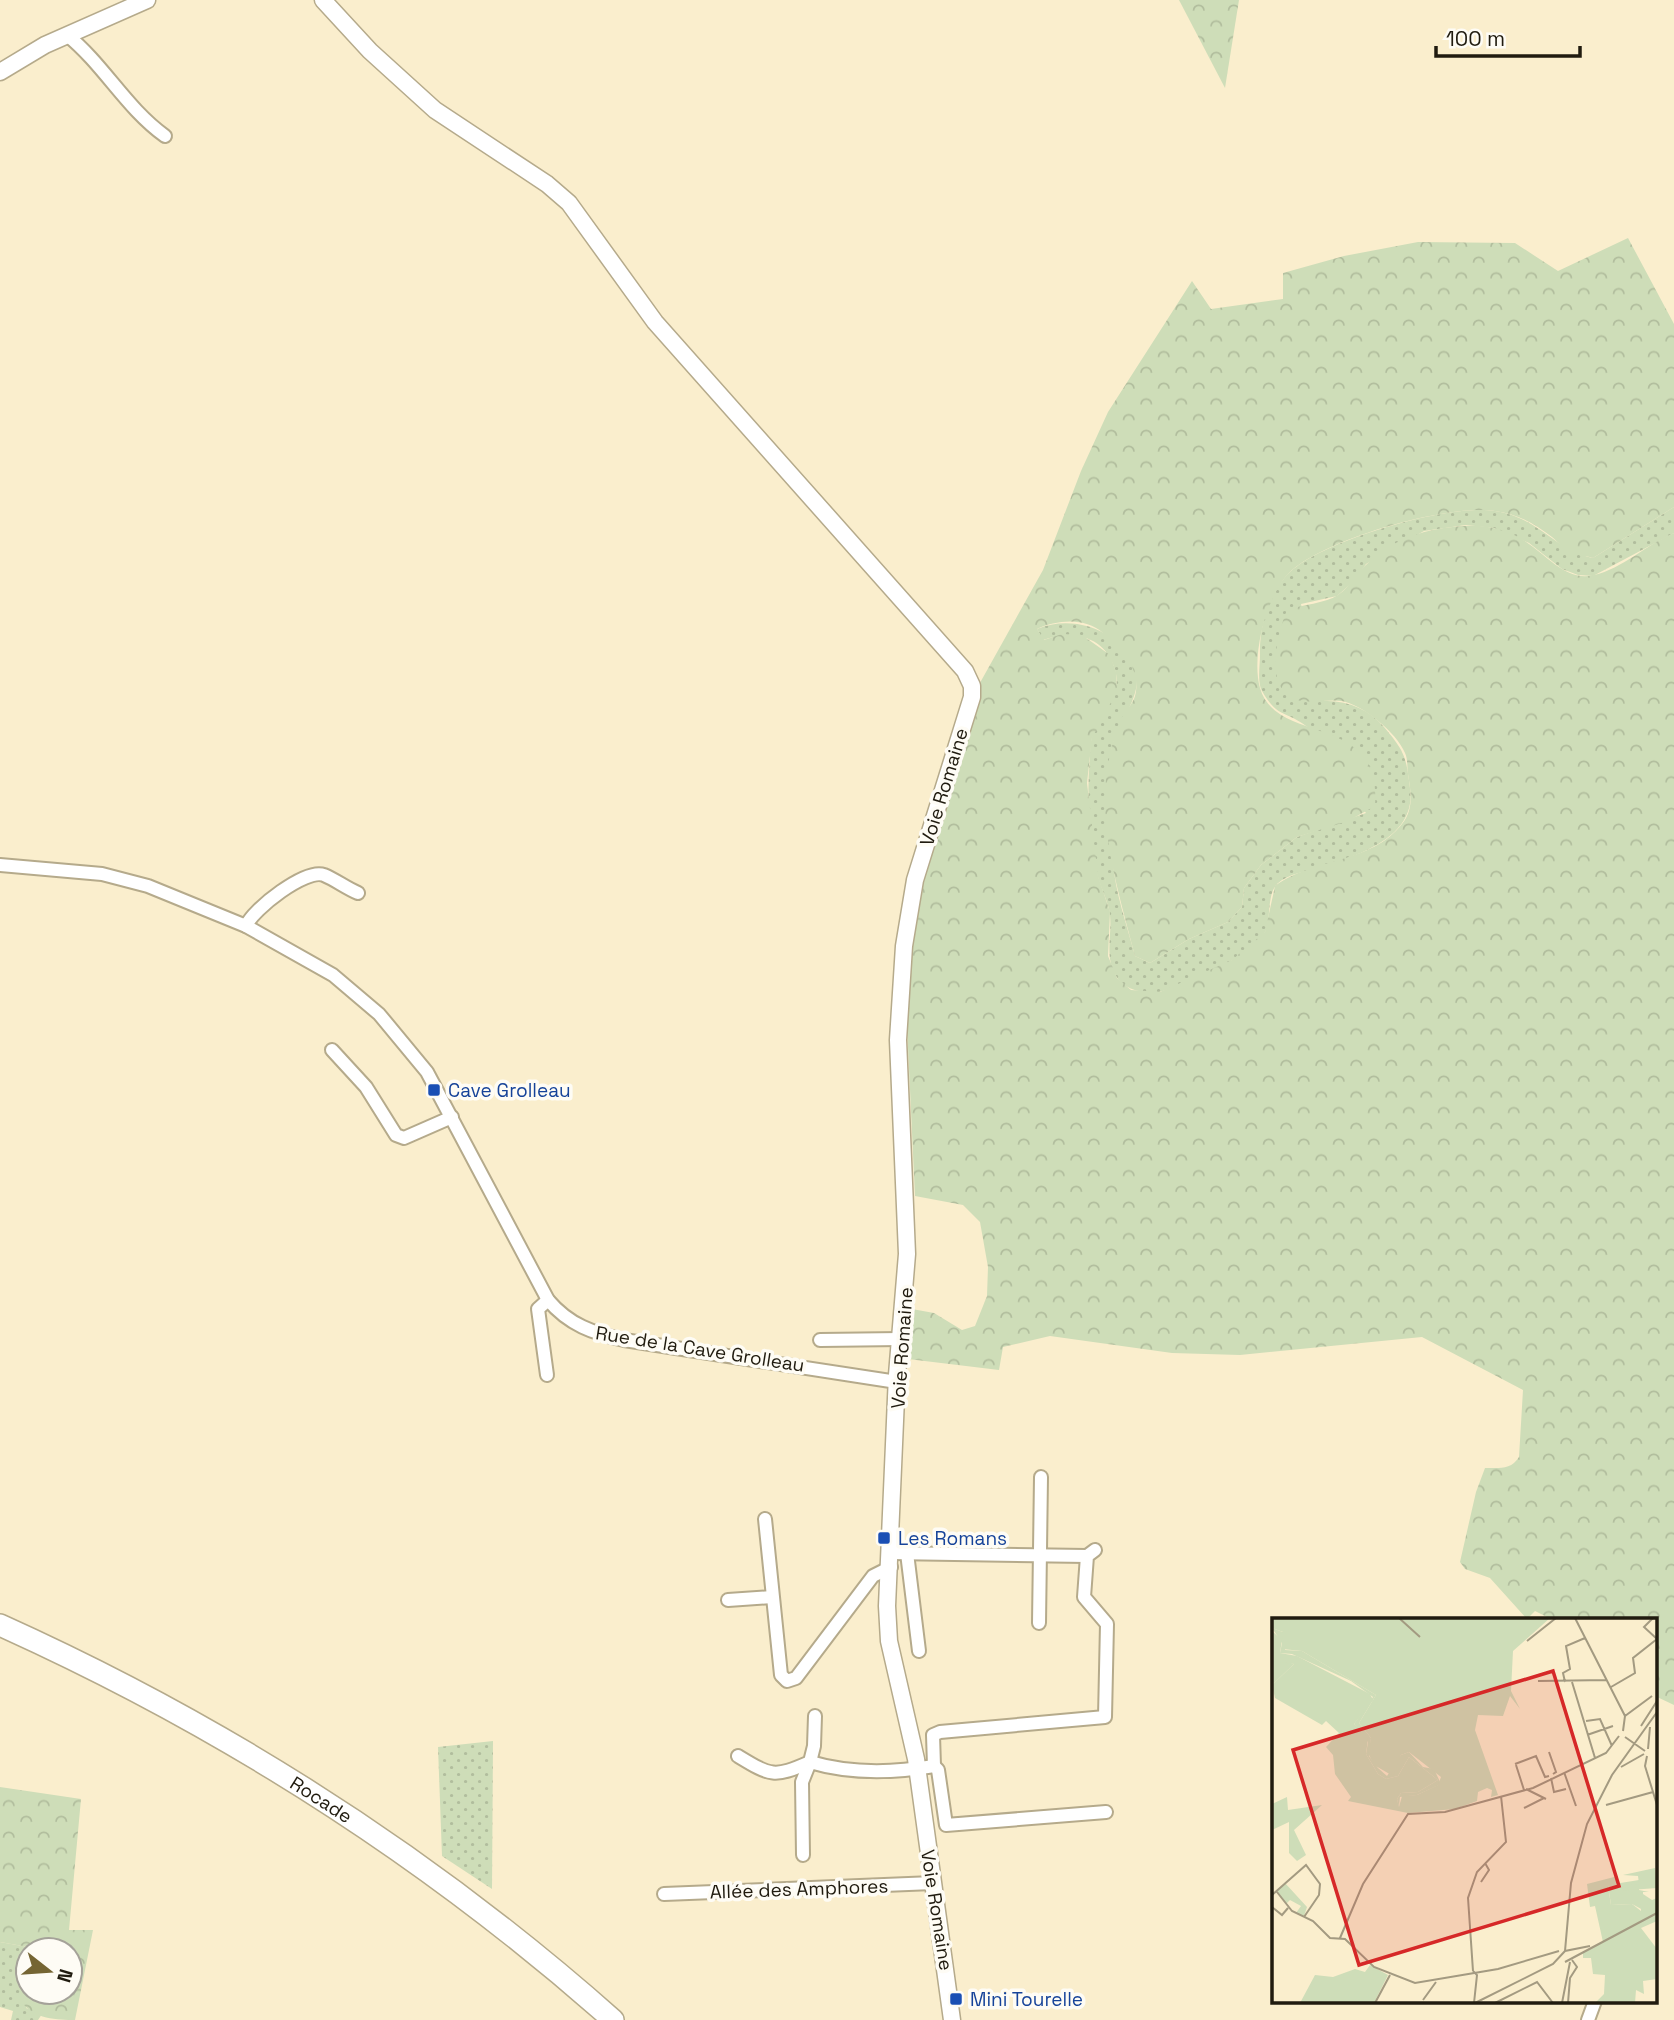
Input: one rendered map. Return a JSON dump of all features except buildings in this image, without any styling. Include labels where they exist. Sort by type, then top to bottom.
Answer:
[{"type":"highway","name":"Rocade","points":[[0,1625],[156,1701],[311,1791],[479,1908],[613,2020]]},
{"type":"highway","points":[[0,1641],[150,1713],[304,1803],[461,1913],[592,2020]]},
{"type":"street","points":[[0,72],[45,45],[147,0]]},
{"type":"street","name":"Voie Romaine","points":[[323,0],[362,44],[444,117],[547,184],[569,203],[655,322],[971,681],[972,697],[915,880],[905,933],[898,1018],[907,1238],[897,1382],[896,1558],[887,1624],[917,1770],[953,2020]]},
{"type":"street","points":[[67,35],[110,78],[144,121],[165,136]]},
{"type":"street","name":"Rue de la Cave Grolleau","points":[[0,865],[102,874],[161,891],[246,926],[332,975],[379,1014],[427,1072],[548,1300],[575,1325],[596,1334],[897,1382]]},
{"type":"street","points":[[246,926],[254,912],[307,874],[323,874],[358,893]]},
{"type":"street","points":[[332,1050],[366,1087],[396,1135],[404,1138],[452,1117]]},
{"type":"street","points":[[547,1375],[538,1309],[548,1300]]},
{"type":"street","points":[[820,1340],[901,1339]]},
{"type":"street","points":[[1039,1623],[1041,1477]]},
{"type":"street","points":[[765,1519],[781,1675],[787,1681],[796,1678],[873,1576],[896,1558],[1091,1553],[1084,1597],[1107,1623],[1105,1717],[940,1732],[933,1735],[934,1766],[939,1775],[946,1825],[1106,1812]]},
{"type":"street","points":[[896,1558],[919,1651]]},
{"type":"street","points":[[728,1600],[772,1597]]},
{"type":"street","points":[[803,1855],[802,1782],[814,1746],[815,1716]]},
{"type":"street","points":[[738,1756],[768,1774],[782,1774],[810,1762],[837,1770],[917,1770],[934,1766]]},
{"type":"street","name":"Allée des Amphores","points":[[664,1894],[933,1883]]},
{"type":"street","points":[[1588,2020],[1595,2002]]},
{"type":"green space","points":[[1179,0],[1239,0],[1225,88]]},
{"type":"green space","points":[[1628,238],[1674,324],[1674,507],[1593,558],[1569,552],[1539,527],[1518,517],[1503,512],[1474,510],[1418,518],[1356,537],[1328,548],[1289,573],[1267,611],[1262,628],[1258,660],[1260,688],[1270,706],[1286,718],[1346,742],[1362,755],[1373,776],[1375,806],[1348,821],[1297,837],[1261,865],[1244,888],[1242,907],[1228,922],[1189,939],[1150,963],[1135,956],[1114,874],[1105,812],[1112,745],[1121,719],[1133,702],[1136,677],[1129,660],[1117,646],[1088,624],[1062,622],[1037,629],[1044,640],[1062,634],[1082,635],[1110,655],[1116,672],[1117,691],[1092,738],[1087,783],[1098,876],[1110,912],[1108,956],[1117,978],[1131,990],[1160,992],[1232,960],[1265,932],[1275,886],[1306,870],[1374,847],[1402,824],[1410,806],[1406,755],[1387,729],[1368,713],[1349,703],[1303,701],[1290,696],[1281,688],[1275,663],[1279,634],[1287,610],[1338,595],[1363,568],[1388,547],[1437,529],[1472,526],[1506,532],[1522,539],[1567,572],[1585,576],[1615,567],[1674,533],[1674,1705],[1656,1696],[1656,1618],[1549,1618],[1535,1611],[1526,1618],[1490,1578],[1465,1569],[1460,1562],[1476,1492],[1485,1468],[1508,1466],[1519,1457],[1523,1390],[1422,1337],[1240,1355],[1172,1353],[1050,1336],[1003,1347],[999,1370],[908,1359],[912,1309],[934,1313],[962,1330],[975,1326],[987,1296],[988,1267],[980,1222],[963,1205],[915,1196],[907,1026],[907,960],[924,867],[981,681],[1043,570],[1081,471],[1108,412],[1192,281],[1211,309],[1283,299],[1283,273],[1344,256],[1418,242],[1515,243],[1558,271]]},
{"type":"green space","points":[[1674,507],[1674,533],[1593,576],[1578,575],[1562,569],[1529,543],[1494,528],[1466,525],[1424,531],[1366,564],[1354,581],[1337,596],[1301,604],[1324,701],[1349,704],[1372,715],[1391,735],[1403,755],[1410,788],[1410,805],[1404,819],[1395,831],[1368,850],[1292,875],[1277,884],[1272,894],[1266,930],[1260,939],[1236,958],[1188,982],[1157,992],[1137,991],[1120,981],[1110,959],[1110,918],[1097,874],[1089,802],[1091,740],[1116,688],[1115,670],[1104,649],[1096,642],[1076,636],[1043,640],[1037,629],[1067,623],[1097,629],[1122,647],[1136,674],[1137,683],[1132,703],[1117,733],[1111,754],[1112,854],[1119,897],[1135,956],[1150,963],[1189,939],[1228,922],[1242,907],[1244,888],[1261,865],[1297,837],[1366,813],[1312,731],[1272,706],[1260,687],[1260,644],[1264,621],[1276,589],[1290,572],[1330,548],[1388,526],[1419,518],[1474,510],[1495,511],[1524,520],[1567,548],[1593,558]]},
{"type":"green space","points":[[493,1741],[492,1889],[442,1856],[438,1747]]},
{"type":"green space","points":[[0,1787],[81,1799],[69,1930],[93,1930],[84,1975],[84,1936],[14,1936],[14,1944],[0,1942]]},
{"type":"green space","points":[[0,1942],[14,1944],[14,2006],[26,2006],[42,2014],[38,2020],[11,2020],[13,2011],[0,2007]]},
{"type":"green space","points":[[25,2006],[78,2006],[75,2020],[46,2017]]},
{"type":"place","name":"Cave Grolleau","points":[[434,1090]]},
{"type":"place","name":"Les Romans","points":[[884,1538]]},
{"type":"place","name":"Mini Tourelle","points":[[956,1999]]}]
